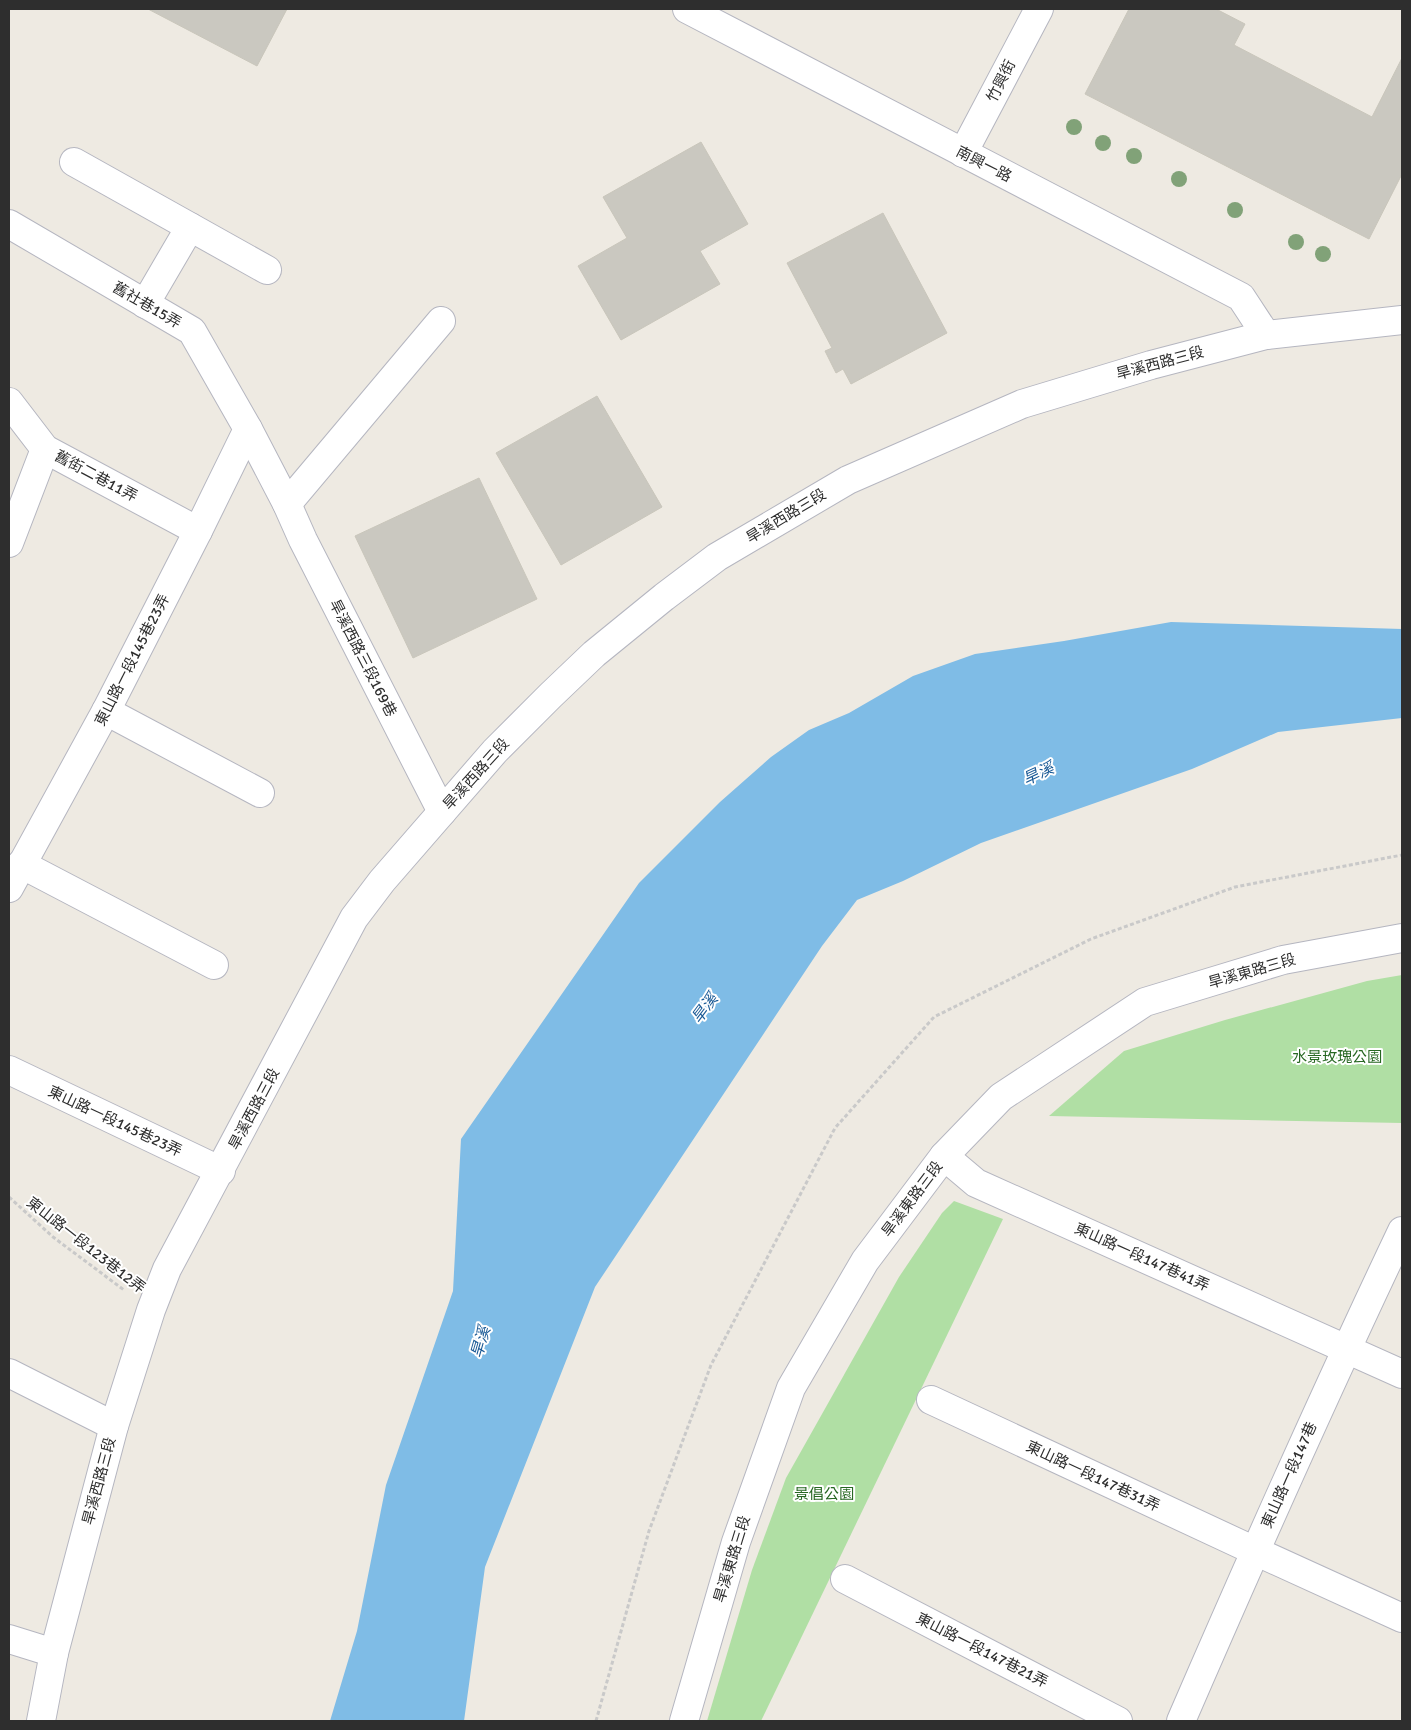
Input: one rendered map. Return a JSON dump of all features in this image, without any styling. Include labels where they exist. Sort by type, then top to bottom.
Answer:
[{"type":"street","name":"南興一路","points":[[687,9],[1241,297],[1266,335]]},
{"type":"street","name":"竹興街","points":[[964,153],[1039,9]]},
{"type":"street","points":[[74,162],[267,270]]},
{"type":"street","name":"舊社巷15弄","points":[[9,224],[192,331],[248,429],[287,504]]},
{"type":"street","points":[[145,304],[190,227]]},
{"type":"street","name":"旱溪西路三段","points":[[41,1721],[54,1654],[114,1426],[151,1310],[167,1270],[354,918],[382,881],[495,752],[594,654],[664,597],[717,557],[848,480],[1022,404],[1151,365],[1266,335],[1402,320]]},
{"type":"street","points":[[287,504],[441,322]]},
{"type":"street","name":"舊街二巷11弄","points":[[9,402],[45,449],[198,531]]},
{"type":"street","name":"東山路一段145巷23弄","points":[[9,888],[106,711],[248,429]]},
{"type":"street","points":[[9,543],[45,449]]},
{"type":"street","name":"旱溪西路三段169巷","points":[[287,504],[303,540],[442,812]]},
{"type":"street","points":[[106,711],[260,792]]},
{"type":"street","points":[[21,864],[214,965]]},
{"type":"street","name":"旱溪東路三段","points":[[684,1721],[736,1542],[791,1388],[865,1261],[944,1156],[1001,1097],[1145,1002],[1283,960],[1402,938]]},
{"type":"street","name":"東山路一段145巷23弄","points":[[9,1070],[221,1171]]},
{"type":"street","name":"東山路一段147巷41弄","points":[[944,1156],[976,1183],[1402,1374]]},
{"type":"street","name":"東山路一段147巷","points":[[1181,1721],[1346,1349],[1402,1231]]},
{"type":"street","points":[[9,1373],[114,1426]]},
{"type":"street","name":"東山路一段147巷31弄","points":[[931,1400],[1402,1618]]},
{"type":"street","name":"東山路一段147巷21弄","points":[[845,1579],[1118,1721]]},
{"type":"street","points":[[9,1639],[54,1654]]},
{"type":"path","name":"東山路一段123巷12弄","points":[[9,1197],[53,1237],[151,1310]]},
{"type":"green space","name":"水景玫瑰公園","points":[[1402,975],[1402,1123],[1049,1116],[1124,1051],[1225,1020],[1367,981]]},
{"type":"green space","name":"景倡公園","points":[[954,1201],[1003,1219],[761,1721],[707,1721],[752,1570],[786,1478],[899,1277],[942,1213]]},
{"type":"water","name":"旱溪","points":[[1171,622],[1402,629],[1402,718],[1278,732],[1192,769],[981,843],[903,881],[857,900],[822,946],[595,1287],[485,1567],[464,1721],[330,1721],[357,1631],[386,1485],[453,1291],[461,1139],[639,883],[720,802],[771,757],[809,730],[849,713],[913,676],[975,654],[1064,641]]},
{"type":"building","points":[[148,9],[287,9],[257,66]]},
{"type":"building","points":[[1129,9],[1216,9],[1245,24],[1234,45],[1372,117],[1402,58],[1402,174],[1369,239],[1085,94]]},
{"type":"building","points":[[701,142],[748,224],[700,251],[720,284],[621,340],[578,266],[627,238],[603,197]]},
{"type":"building","points":[[883,213],[947,333],[851,384],[843,369],[836,373],[825,351],[832,348],[787,263]]},
{"type":"building","points":[[597,396],[662,507],[561,565],[496,453]]},
{"type":"building","points":[[479,478],[537,599],[413,658],[355,536]]}]
